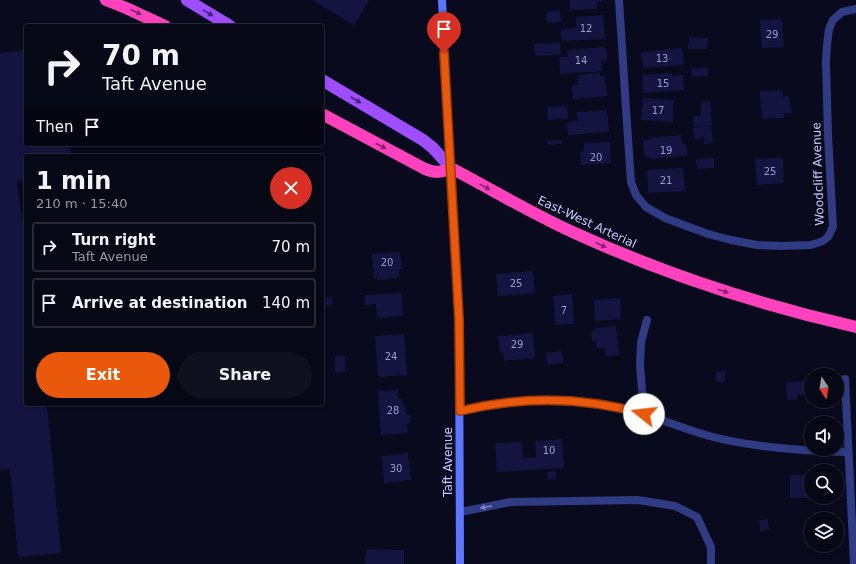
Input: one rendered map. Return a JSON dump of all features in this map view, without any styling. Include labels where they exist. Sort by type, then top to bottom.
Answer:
[{"type":"highway","points":[[106,0],[161,24]]},
{"type":"highway","points":[[324,115],[425,169],[434,172],[442,172],[451,168]]},
{"type":"highway","name":"East-West Arterial","points":[[451,168],[557,225],[661,269],[750,299],[856,326]]},
{"type":"main road","points":[[187,0],[227,24]]},
{"type":"main road","points":[[324,81],[423,140],[433,148],[451,168]]},
{"type":"street","name":"Taft Avenue","points":[[442,0],[459,319],[460,564]]},
{"type":"street","name":"Woodcliff Avenue","points":[[620,0],[631,182],[636,195],[646,207],[652,211],[685,226],[731,240],[781,246],[804,246],[818,243],[828,237],[833,226],[828,135],[827,45],[829,29],[833,20],[842,12],[856,9]]},
{"type":"street","points":[[644,414],[640,365],[641,342],[647,320]]},
{"type":"street","points":[[845,379],[854,564]]},
{"type":"street","points":[[460,411],[476,407],[520,402],[567,401],[606,404],[644,414],[692,431],[734,442],[789,449],[848,452]]},
{"type":"street","points":[[460,512],[511,502],[638,500],[675,506],[697,517],[711,547],[711,564]]},
{"type":"building","points":[[312,0],[369,0],[354,25]]},
{"type":"building","points":[[570,0],[602,0],[602,2],[597,2],[597,9],[570,10]]},
{"type":"building","points":[[560,10],[561,22],[547,23],[546,12]]},
{"type":"building","points":[[603,15],[605,39],[562,41],[561,29],[576,28],[576,17]]},
{"type":"building","points":[[782,19],[784,47],[762,48],[760,20]]},
{"type":"building","points":[[689,37],[708,38],[707,49],[688,49]]},
{"type":"building","points":[[560,43],[561,55],[535,56],[534,44]]},
{"type":"building","points":[[606,47],[607,60],[601,61],[602,71],[560,74],[559,57],[568,57],[567,50]]},
{"type":"building","points":[[682,48],[684,65],[643,68],[641,52]]},
{"type":"building","points":[[24,50],[24,146],[76,146],[70,148],[71,154],[24,154],[24,180],[17,181],[24,232],[24,406],[47,406],[61,553],[18,557],[10,469],[0,470],[0,53]]},
{"type":"building","points":[[708,68],[708,76],[692,77],[691,69]]},
{"type":"building","points":[[600,73],[600,76],[605,76],[607,96],[573,99],[572,86],[578,85],[577,75]]},
{"type":"building","points":[[672,73],[672,76],[683,75],[684,90],[643,93],[642,75]]},
{"type":"building","points":[[782,90],[783,97],[789,96],[792,113],[784,113],[784,118],[762,119],[760,91]]},
{"type":"building","points":[[643,98],[674,100],[673,122],[641,120]]},
{"type":"building","points":[[710,101],[712,126],[694,127],[694,116],[701,116],[701,102]]},
{"type":"building","points":[[567,106],[568,118],[548,120],[547,107]]},
{"type":"building","points":[[607,110],[609,132],[568,135],[567,122],[578,121],[577,112]]},
{"type":"building","points":[[711,126],[713,143],[704,144],[704,138],[694,139],[693,128]]},
{"type":"building","points":[[681,135],[682,144],[686,144],[687,156],[651,159],[651,157],[645,158],[643,141],[649,140],[649,138]]},
{"type":"building","points":[[562,140],[562,144],[548,145],[547,141]]},
{"type":"building","points":[[610,142],[611,163],[581,165],[580,152],[584,151],[584,143]]},
{"type":"building","points":[[714,158],[714,168],[697,169],[696,159]]},
{"type":"building","points":[[783,158],[784,183],[757,185],[755,159]]},
{"type":"building","points":[[683,168],[685,191],[648,193],[647,170]]},
{"type":"building","points":[[400,252],[402,269],[399,269],[399,278],[377,280],[377,278],[374,278],[372,254]]},
{"type":"building","points":[[533,271],[535,293],[498,296],[496,274]]},
{"type":"building","points":[[402,293],[403,316],[377,318],[376,304],[365,305],[365,295]]},
{"type":"building","points":[[572,294],[574,324],[555,325],[553,296]]},
{"type":"building","points":[[332,297],[332,305],[324,306],[324,298]]},
{"type":"building","points":[[620,298],[621,319],[595,321],[594,300]]},
{"type":"building","points":[[616,326],[619,355],[606,356],[605,348],[597,348],[596,340],[592,341],[591,331],[595,331],[595,328]]},
{"type":"building","points":[[533,333],[535,358],[504,361],[503,352],[500,352],[498,336]]},
{"type":"building","points":[[404,334],[407,375],[378,377],[375,336]]},
{"type":"building","points":[[562,351],[563,363],[547,365],[546,353]]},
{"type":"building","points":[[335,356],[345,356],[345,372],[335,373]]},
{"type":"building","points":[[716,371],[725,371],[725,382],[716,382]]},
{"type":"building","points":[[804,381],[804,394],[797,395],[798,399],[787,400],[786,383]]},
{"type":"building","points":[[398,390],[398,399],[402,399],[403,406],[406,406],[406,415],[410,415],[410,423],[407,424],[408,433],[381,435],[378,391]]},
{"type":"building","points":[[562,439],[564,468],[497,472],[495,443],[522,442],[523,458],[536,458],[535,441]]},
{"type":"building","points":[[408,453],[411,480],[384,483],[382,456]]},
{"type":"building","points":[[556,471],[556,479],[548,480],[547,472]]},
{"type":"building","points":[[790,475],[804,475],[804,498],[790,498]]},
{"type":"building","points":[[768,519],[769,530],[760,531],[759,520]]},
{"type":"building","points":[[366,549],[404,550],[404,564],[365,564]]},
{"type":"route","points":[[444,53],[458,284],[460,411],[496,404],[520,402],[586,401],[606,404],[644,414]]}]
